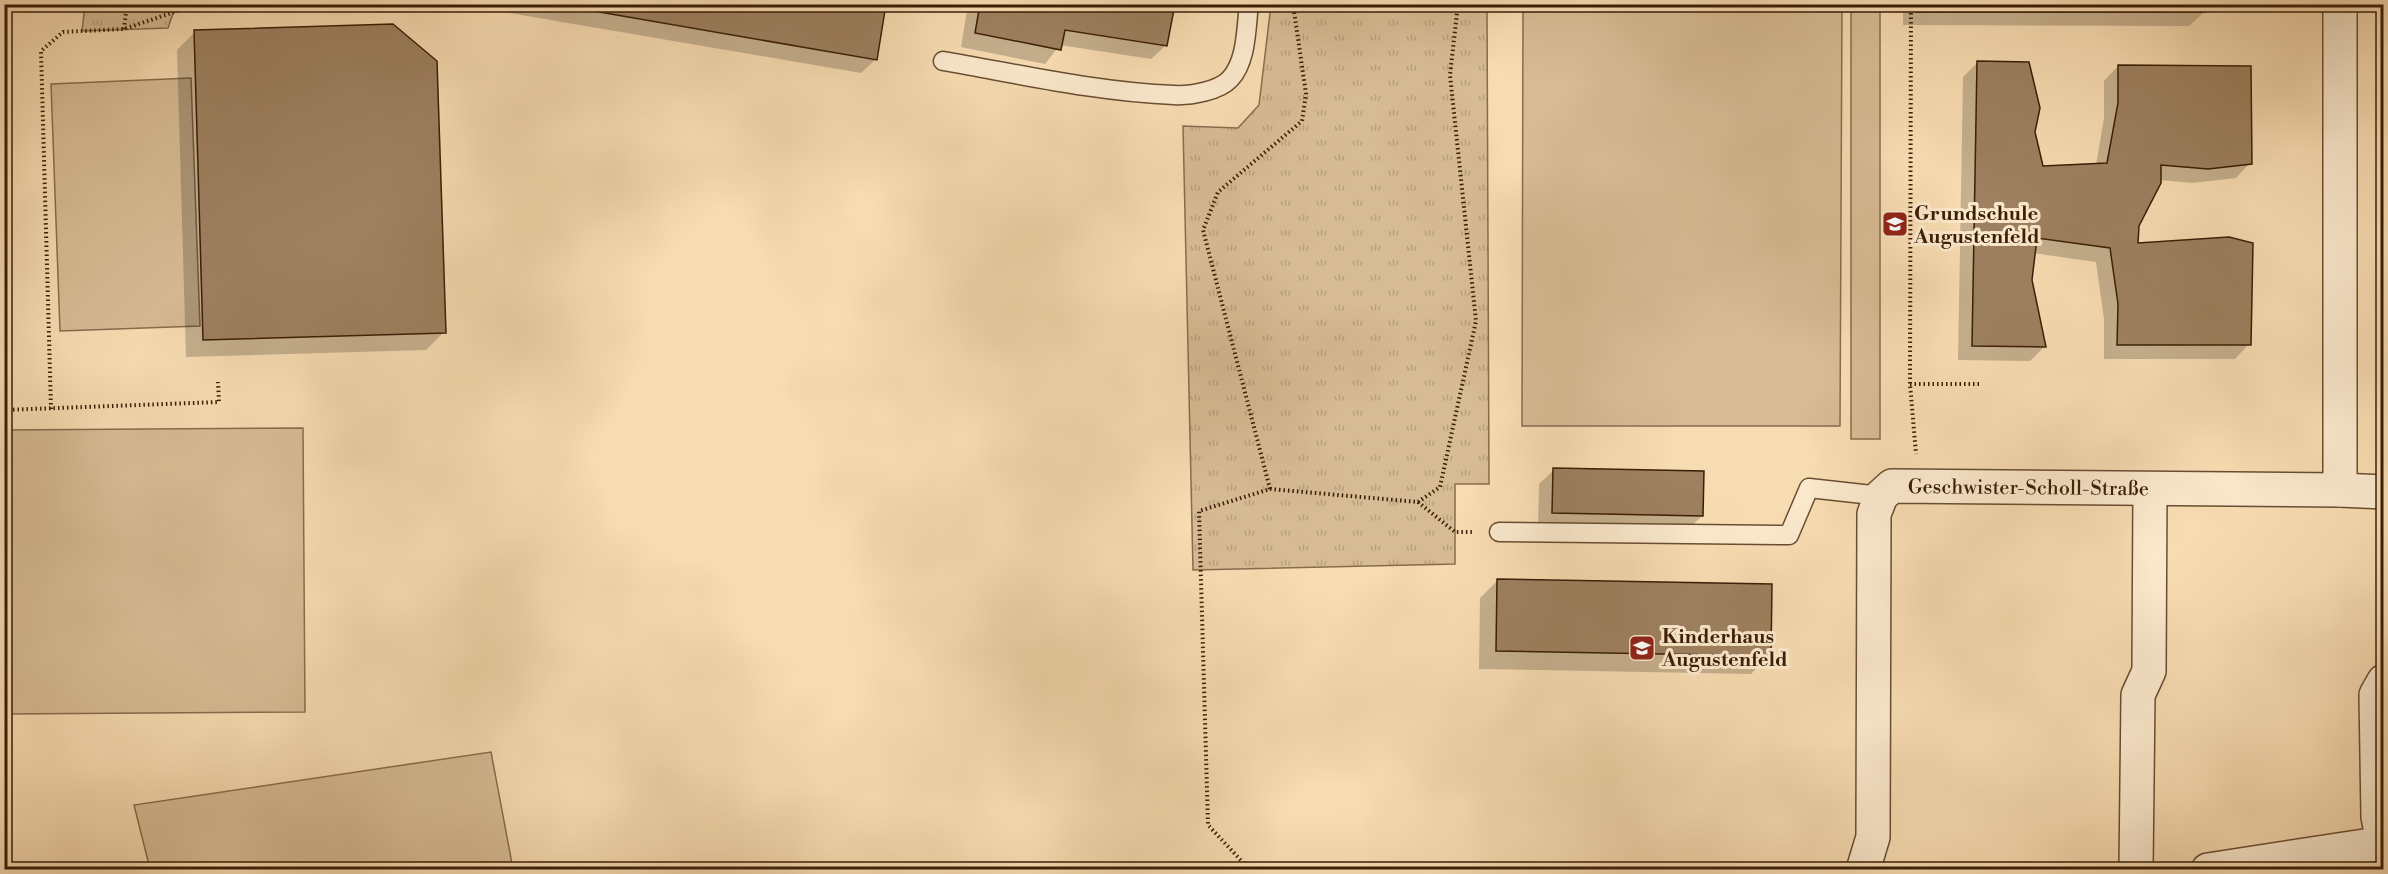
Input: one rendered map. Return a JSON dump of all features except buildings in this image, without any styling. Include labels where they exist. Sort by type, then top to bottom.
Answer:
[{"type":"street","points":[[2340,4],[2340,490]]},
{"type":"street","name":"Geschwister-Scholl-Straße","points":[[1863,870],[1873,837],[1874,514],[1881,496],[1892,486],[2384,492]]},
{"type":"street","points":[[2136,870],[2138,695],[2149,671],[2150,489]]},
{"type":"street","points":[[2208,870],[2383,843],[2378,817],[2376,695],[2384,681]]},
{"type":"lane","points":[[943,61],[1071,83],[1176,95],[1210,90],[1230,80],[1242,58],[1250,4]]},
{"type":"lane","points":[[1499,532],[1789,535],[1809,488],[1881,496]]},
{"type":"path","points":[[124,30],[127,4]]},
{"type":"path","points":[[51,409],[41,51],[63,32],[124,30],[189,7],[417,4]]},
{"type":"path","points":[[1270,489],[1203,230],[1218,192],[1302,121],[1306,94],[1293,4]]},
{"type":"path","points":[[1418,502],[1440,487],[1476,321],[1450,75],[1458,4]]},
{"type":"path","points":[[1911,4],[1910,384],[1918,486]]},
{"type":"path","points":[[4,410],[219,402],[218,382]]},
{"type":"path","points":[[1910,384],[1979,384]]},
{"type":"path","points":[[1250,870],[1208,825],[1199,511],[1270,489],[1418,502],[1455,532],[1499,532]]},
{"type":"green space","points":[[85,4],[176,5],[168,28],[82,31]]},
{"type":"green space","points":[[1271,5],[1487,5],[1489,484],[1455,484],[1455,564],[1193,570],[1183,126],[1238,128],[1259,105]]},
{"type":"green space","points":[[1523,5],[1842,5],[1840,426],[1522,426]]},
{"type":"green space","points":[[1851,5],[1880,5],[1880,439],[1851,439]]},
{"type":"green space","points":[[191,78],[200,326],[60,331],[51,84]]},
{"type":"green space","points":[[303,428],[305,712],[5,714],[5,430]]},
{"type":"green space","points":[[491,752],[513,869],[150,869],[134,805]]},
{"type":"place","name":"Grundschule Augustenfeld","points":[[1895,224]]},
{"type":"place","name":"Kinderhaus Augustenfeld","points":[[1642,648]]}]
